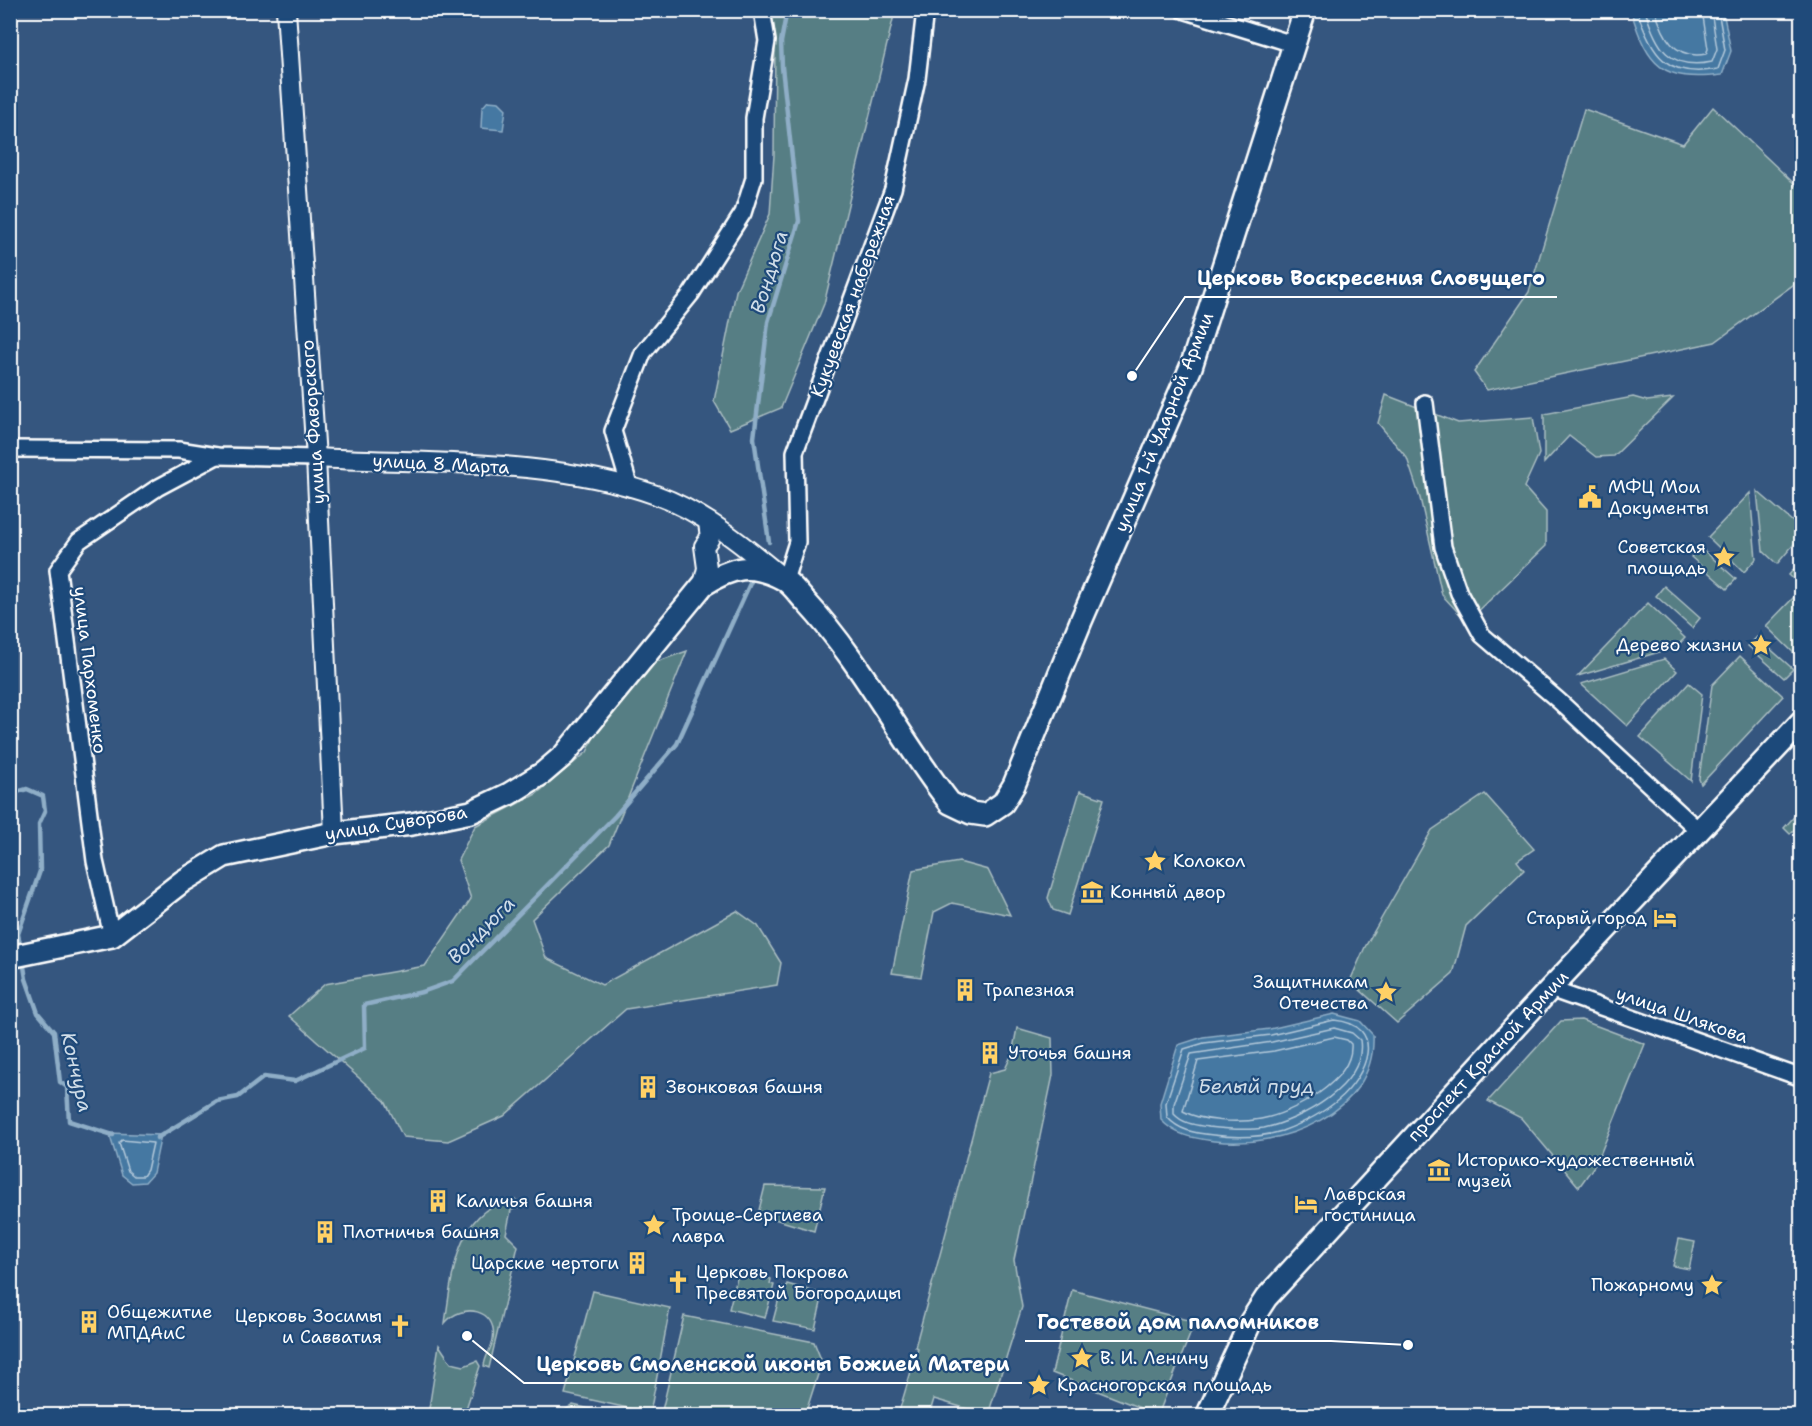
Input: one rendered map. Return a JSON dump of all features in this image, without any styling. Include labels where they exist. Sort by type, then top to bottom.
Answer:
[{"type":"main road","name":"улица 1-й Ударной Армии","points":[[824,622],[950,803],[971,813],[985,815],[1003,803],[1014,785],[1081,621],[1191,367],[1305,10]]},
{"type":"main road","name":"улица Суворова","points":[[10,957],[112,936],[183,881],[224,855],[334,833],[412,824],[471,812],[510,794],[543,773],[564,755],[703,585],[723,572],[744,567],[760,570],[785,580]]},
{"type":"main road","name":"улица 8 Марта","points":[[785,580],[824,622]]},
{"type":"main road","name":"проспект Красной Армии","points":[[1207,1416],[1251,1321],[1266,1298],[1550,989],[1802,721]]},
{"type":"street","name":"улица Фаворского","points":[[286,10],[316,458],[334,833]]},
{"type":"street","points":[[630,488],[613,431],[643,353],[691,294],[743,213],[754,178],[754,118],[768,41],[762,10]]},
{"type":"street","name":"Кукуевская набережная","points":[[785,580],[797,542],[795,452],[893,189],[917,79],[925,10]]},
{"type":"street","points":[[1183,10],[1293,44]]},
{"type":"street","points":[[1425,403],[1443,547],[1459,593],[1482,635],[1559,701],[1698,830]]},
{"type":"street","name":"улица 8 Марта","points":[[10,449],[179,450],[217,456],[316,458],[560,470],[658,496],[708,522],[742,544],[785,580]]},
{"type":"street","name":"улица Пархоменко","points":[[112,936],[95,861],[58,570],[79,541],[158,489],[217,456]]},
{"type":"street","points":[[703,585],[707,568],[704,546],[710,538],[708,522]]},
{"type":"street","name":"улица Шлякова","points":[[1550,989],[1802,1078]]},
{"type":"green space","points":[[771,11],[895,11],[824,304],[781,408],[730,429],[714,401],[736,291],[770,214],[774,155],[775,40]]},
{"type":"green space","points":[[1713,107],[1801,190],[1801,279],[1715,342],[1487,390],[1474,372],[1529,292],[1584,109],[1683,144]]},
{"type":"green space","points":[[1386,395],[1458,423],[1533,417],[1539,454],[1524,487],[1546,512],[1546,546],[1467,622],[1442,595],[1420,498],[1407,458],[1378,423]]},
{"type":"green space","points":[[1633,397],[1647,401],[1673,398],[1614,456],[1596,457],[1569,436],[1544,463],[1544,414]]},
{"type":"green space","points":[[1757,491],[1801,529],[1801,536],[1777,564],[1763,551]]},
{"type":"green space","points":[[1750,493],[1756,559],[1744,572],[1708,537]]},
{"type":"green space","points":[[1700,547],[1736,579],[1727,589],[1691,557]]},
{"type":"green space","points":[[1801,561],[1801,586],[1789,575]]},
{"type":"green space","points":[[1664,586],[1700,618],[1692,628],[1656,596]]},
{"type":"green space","points":[[1795,596],[1801,596],[1801,660],[1766,626]]},
{"type":"green space","points":[[1648,603],[1685,638],[1676,647],[1578,676]]},
{"type":"green space","points":[[1757,637],[1793,669],[1784,678],[1748,646]]},
{"type":"green space","points":[[687,651],[609,845],[532,919],[546,958],[602,985],[737,911],[758,926],[781,963],[777,985],[626,1009],[504,1116],[448,1141],[403,1137],[385,1101],[289,1016],[325,984],[425,966],[471,899],[458,860],[475,826],[536,794],[587,752],[598,728],[620,694],[656,662]]},
{"type":"green space","points":[[1740,656],[1783,696],[1701,784],[1699,779],[1712,685]]},
{"type":"green space","points":[[1664,659],[1677,671],[1627,726],[1581,684]]},
{"type":"green space","points":[[1689,683],[1702,694],[1691,781],[1640,737]]},
{"type":"green space","points":[[1080,791],[1104,799],[1068,915],[1053,910],[1048,898]]},
{"type":"green space","points":[[1485,794],[1534,849],[1517,861],[1524,870],[1466,926],[1453,974],[1397,1023],[1350,981],[1365,947],[1432,830]]},
{"type":"green space","points":[[1801,809],[1801,822],[1790,834],[1784,828]]},
{"type":"green space","points":[[959,862],[988,870],[1010,915],[952,903],[934,912],[921,977],[892,973],[913,870]]},
{"type":"green space","points":[[1581,1020],[1645,1044],[1597,1162],[1579,1187],[1521,1118],[1488,1101],[1561,1021]]},
{"type":"green space","points":[[1017,1028],[1052,1038],[1053,1075],[1014,1260],[1022,1307],[988,1415],[934,1399],[929,1415],[898,1415],[918,1348],[915,1347],[989,1073],[1005,1069],[1012,1054]]},
{"type":"green space","points":[[765,1186],[825,1187],[814,1231],[758,1214]]},
{"type":"green space","points":[[516,1200],[522,1207],[511,1210],[506,1234],[518,1246],[489,1368],[484,1366],[492,1343],[493,1329],[490,1321],[484,1315],[469,1311],[452,1316],[445,1323],[451,1285],[461,1246],[469,1229],[481,1215],[496,1205]]},
{"type":"green space","points":[[1679,1239],[1695,1242],[1689,1269],[1673,1266]]},
{"type":"green space","points":[[739,1270],[771,1279],[770,1284],[774,1285],[765,1318],[729,1309]]},
{"type":"green space","points":[[787,1284],[823,1294],[815,1329],[773,1321],[782,1287],[786,1288]]},
{"type":"green space","points":[[1072,1290],[1195,1322],[1158,1415],[1052,1373]]},
{"type":"green space","points":[[593,1291],[670,1308],[650,1413],[565,1394]]},
{"type":"green space","points":[[684,1316],[814,1342],[822,1362],[805,1415],[661,1415]]},
{"type":"green space","points":[[439,1345],[451,1363],[464,1366],[477,1361],[480,1366],[464,1415],[428,1415]]},
{"type":"green space","points":[[573,1405],[616,1415],[564,1415],[565,1410]]},
{"type":"water","points":[[1631,11],[1723,11],[1731,51],[1722,75],[1685,76],[1671,73],[1660,67],[1644,46]]},
{"type":"water","points":[[488,101],[499,102],[506,109],[503,130],[481,128],[482,108]]},
{"type":"water","name":"Белый пруд","points":[[1334,1014],[1360,1021],[1373,1035],[1370,1062],[1359,1086],[1342,1105],[1320,1121],[1294,1132],[1267,1139],[1240,1142],[1199,1139],[1173,1130],[1161,1120],[1160,1103],[1178,1045],[1203,1037],[1270,1029]]},
{"type":"water","points":[[109,1133],[161,1135],[153,1173],[145,1182],[132,1183],[122,1175]]},
{"type":"waterway","name":"Вондюга","points":[[769,542],[754,438],[768,322],[799,221],[782,67],[781,42],[787,10]]},
{"type":"waterway","name":"Вондюга","points":[[157,1138],[217,1101],[238,1097],[264,1077],[295,1081],[365,1048],[364,1005],[422,992],[453,981],[615,816],[677,744],[752,579]]},
{"type":"waterway","name":"Кончура","points":[[10,794],[27,789],[43,796],[45,811],[39,824],[40,871],[18,934],[21,949]]},
{"type":"waterway","name":"Кончура","points":[[23,960],[26,979],[38,1013],[54,1032],[60,1082],[67,1087],[69,1121],[113,1135]]},
{"type":"place","name":"Церковь Воскресения Словущего","points":[[1132,376]]},
{"type":"place","name":"МФЦ Мои Документы","points":[[1590,497]]},
{"type":"place","name":"Советская площадь","points":[[1724,557]]},
{"type":"place","name":"Дерево жизни","points":[[1761,645]]},
{"type":"place","name":"Колокол","points":[[1155,861]]},
{"type":"place","name":"Конный двор","points":[[1092,892]]},
{"type":"place","name":"Старый город","points":[[1665,918]]},
{"type":"place","name":"Трапезная","points":[[965,990]]},
{"type":"place","name":"Защитникам Отечества","points":[[1386,992]]},
{"type":"place","name":"Уточья башня","points":[[990,1053]]},
{"type":"place","name":"Звонковая башня","points":[[648,1087]]},
{"type":"place","name":"Историко-художественный музей","points":[[1439,1170]]},
{"type":"place","name":"Каличья башня","points":[[438,1201]]},
{"type":"place","name":"Лаврская гостиница","points":[[1306,1204]]},
{"type":"place","name":"Троице-Сергиева лавра","points":[[654,1225]]},
{"type":"place","name":"Плотничья башня","points":[[325,1232]]},
{"type":"place","name":"Царские чертоги","points":[[637,1263]]},
{"type":"place","name":"Церковь Покрова Пресвятой Богородицы","points":[[678,1282]]},
{"type":"place","name":"Пожарному","points":[[1712,1285]]},
{"type":"place","name":"Общежитие МПДАиС","points":[[89,1322]]},
{"type":"place","name":"Церковь Зосимы и Савватия","points":[[400,1326]]},
{"type":"place","name":"Церковь Смоленской иконы Божией Матери","points":[[467,1336]]},
{"type":"place","name":"Гостевой дом паломников","points":[[1408,1345]]},
{"type":"place","name":"В. И. Ленину","points":[[1082,1358]]},
{"type":"place","name":"Красногорская площадь","points":[[1039,1385]]}]
